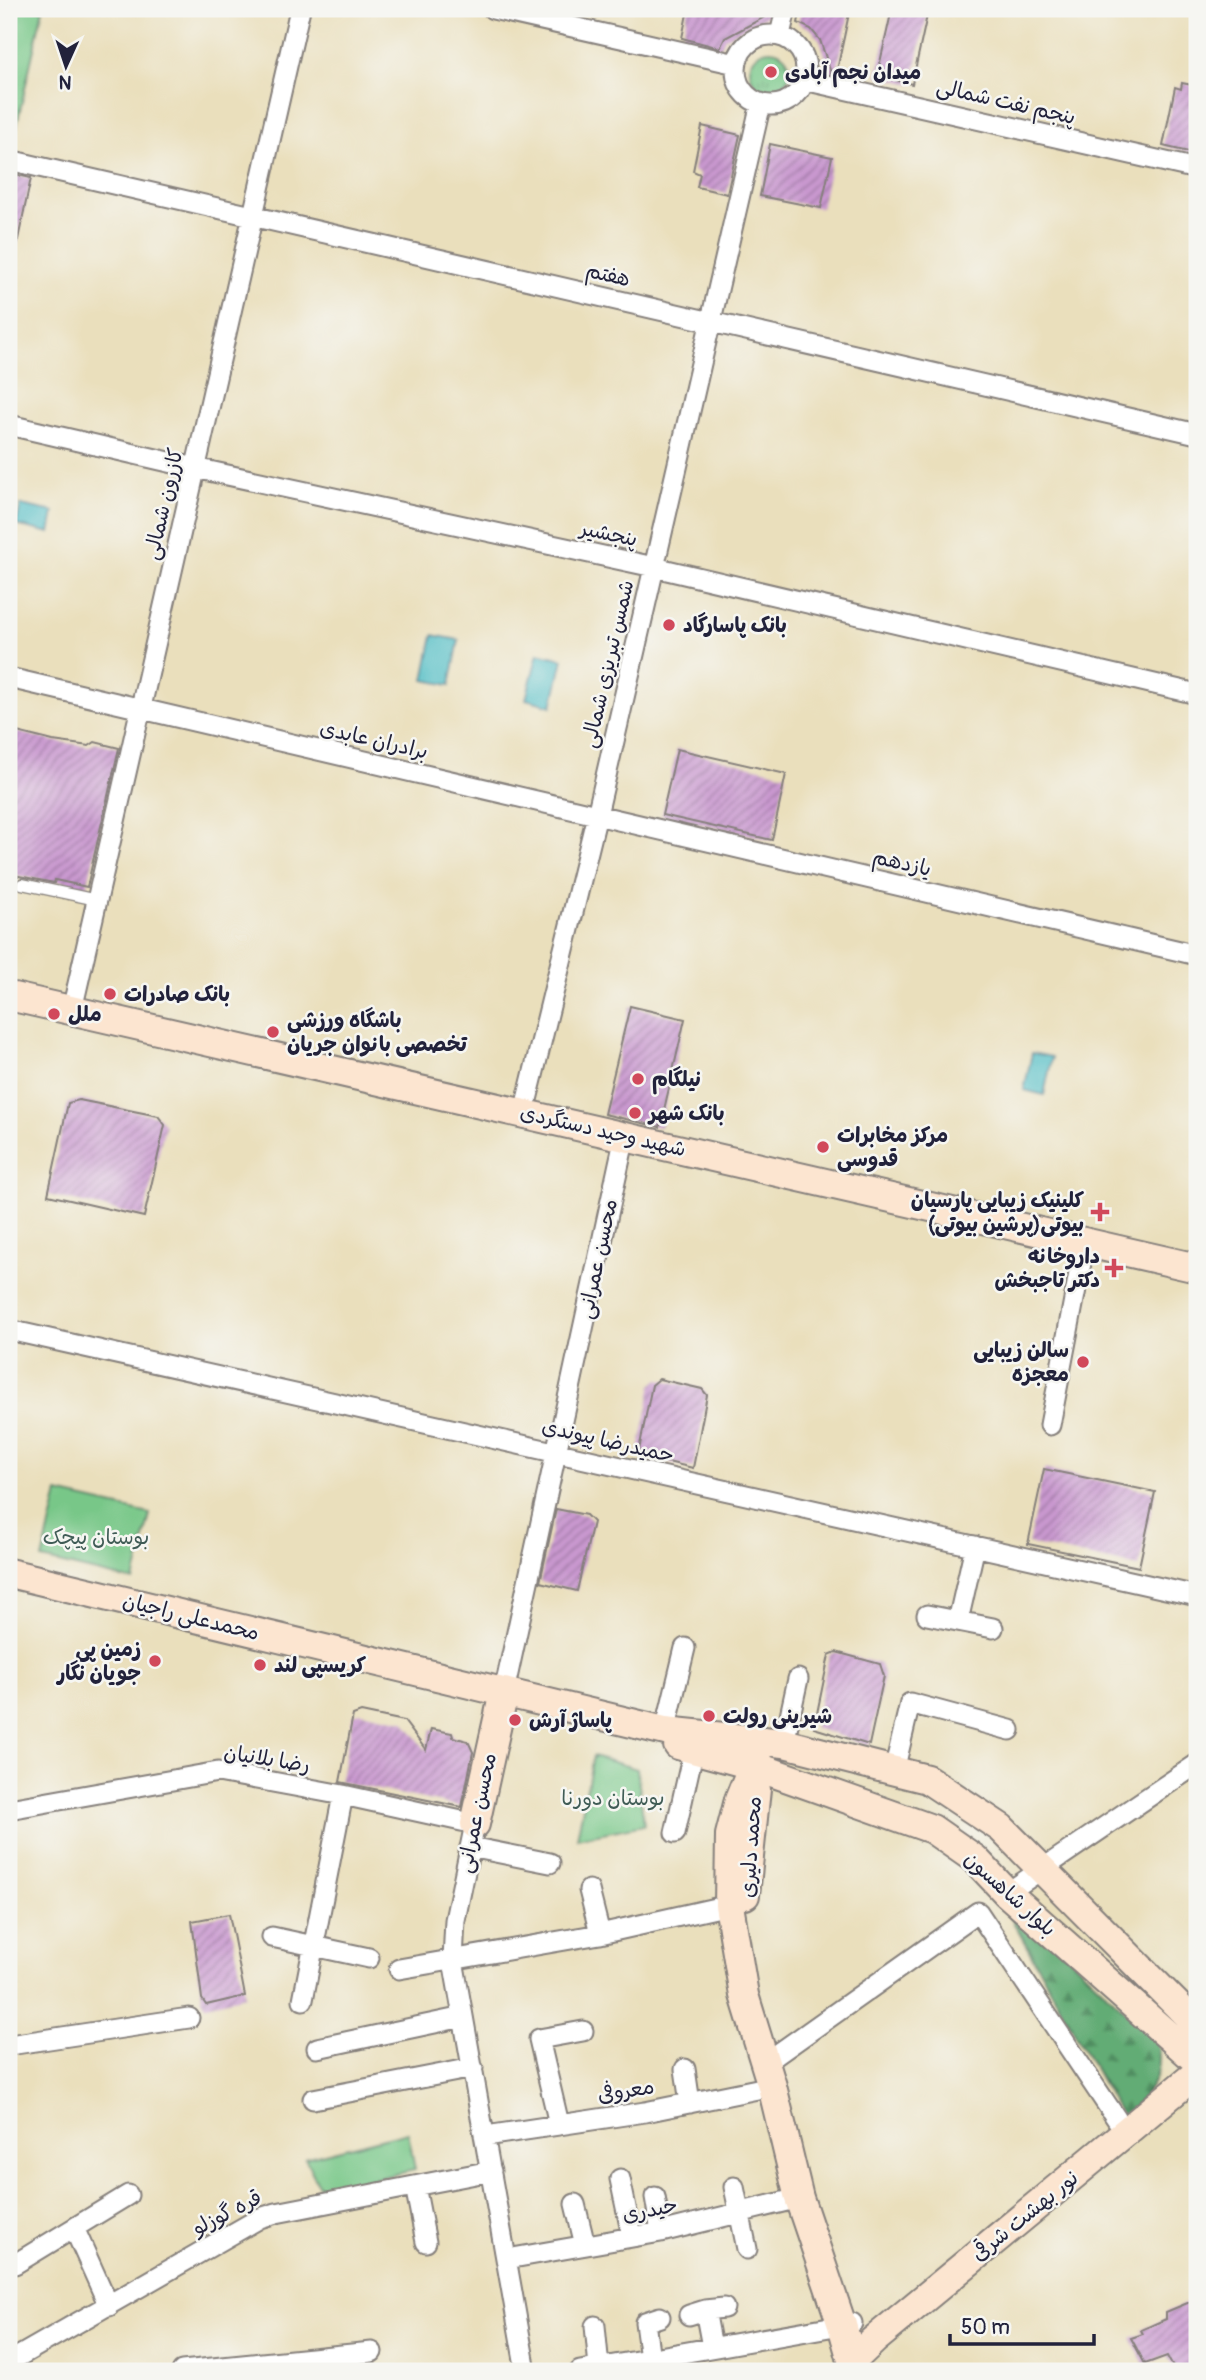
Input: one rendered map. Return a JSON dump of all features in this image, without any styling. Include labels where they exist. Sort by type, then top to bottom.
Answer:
[{"type":"main road","name":"شهید وحید دستگردی","points":[[9,996],[1197,1268]]},
{"type":"main road","name":"محمدعلی راجیان","points":[[9,1573],[694,1748],[766,1750]]},
{"type":"main road","name":"محمدعلی راجیان","points":[[9,1586],[502,1699],[766,1750]]},
{"type":"main road","name":"محسن عمرانی","points":[[472,1836],[502,1699]]},
{"type":"main road","name":"بلوار شاهسون","points":[[766,1750],[927,1779],[1001,1828],[1197,2025]]},
{"type":"main road","name":"بلوار شاهسون","points":[[766,1750],[932,1829],[975,1859],[1007,1893],[1197,2061]]},
{"type":"main road","name":"محمد دلیری","points":[[766,1750],[730,1835],[729,1905],[744,1995],[771,2068],[858,2364]]},
{"type":"main road","name":"محمد دلیری","points":[[766,1750],[757,1794],[745,1898],[759,2001],[799,2198],[847,2324]]},
{"type":"main road","name":"نور بهشت شرقی","points":[[858,2364],[1197,2073]]},
{"type":"street","name":"کازرون شمالی","points":[[72,1010],[300,9]]},
{"type":"street","points":[[493,9],[736,64]]},
{"type":"street","points":[[780,36],[786,9]]},
{"type":"street","points":[[780,36],[790,40],[804,58],[804,80],[792,97],[771,105],[761,103],[744,92],[736,74],[736,64],[747,44],[757,37],[780,36]]},
{"type":"street","name":"پنجم نفت شمالی","points":[[804,80],[1197,169]]},
{"type":"street","name":"شمس تبریزی شمالی","points":[[524,1112],[597,815],[761,103]]},
{"type":"street","name":"هفتم","points":[[9,160],[1197,434]]},
{"type":"street","name":"پنجشیر","points":[[9,425],[654,567],[1197,694]]},
{"type":"street","name":"برادران عابدی","points":[[9,678],[597,815]]},
{"type":"street","name":"یازدهم","points":[[597,815],[1197,955]]},
{"type":"street","name":"محسن عمرانی","points":[[502,1699],[625,1136]]},
{"type":"street","points":[[1050,1424],[1085,1242]]},
{"type":"street","name":"حمیدرضا پیوندی","points":[[9,1330],[1197,1596]]},
{"type":"street","points":[[958,1621],[975,1546]]},
{"type":"street","points":[[927,1615],[993,1628]]},
{"type":"street","points":[[665,1731],[685,1648]]},
{"type":"street","points":[[766,1750],[798,1679]]},
{"type":"street","points":[[894,1771],[910,1703],[1010,1730]]},
{"type":"street","points":[[675,1833],[694,1748]]},
{"type":"street","points":[[1007,1893],[1197,1764]]},
{"type":"street","name":"رضا بلانیان","points":[[9,1809],[218,1772],[343,1795],[550,1863]]},
{"type":"street","points":[[303,2000],[343,1795]]},
{"type":"street","name":"محسن عمرانی","points":[[472,1836],[455,1920],[453,1960],[526,2371]]},
{"type":"street","points":[[589,1890],[600,1934]]},
{"type":"street","points":[[399,1969],[600,1934],[729,1905]]},
{"type":"street","points":[[771,2068],[978,1912],[1126,2133]]},
{"type":"street","points":[[272,1937],[369,1958]]},
{"type":"street","points":[[317,2048],[463,2017]]},
{"type":"street","points":[[9,2045],[189,2018]]},
{"type":"street","points":[[559,2124],[539,2039],[583,2031]]},
{"type":"street","points":[[313,2099],[473,2068]]},
{"type":"street","points":[[685,2068],[690,2103]]},
{"type":"street","name":"معروفی","points":[[486,2136],[690,2103],[771,2068]]},
{"type":"street","name":"قره گوزلو","points":[[9,2362],[109,2306],[243,2225],[260,2218],[491,2171]]},
{"type":"street","points":[[620,2179],[632,2236]]},
{"type":"street","points":[[415,2186],[426,2242]]},
{"type":"street","points":[[734,2187],[747,2249]]},
{"type":"street","points":[[15,2264],[128,2195]]},
{"type":"street","points":[[655,2197],[661,2232]]},
{"type":"street","name":"حیدری","points":[[507,2259],[661,2232],[799,2198]]},
{"type":"street","points":[[575,2204],[585,2245]]},
{"type":"street","points":[[74,2228],[109,2306]]},
{"type":"street","points":[[706,2311],[712,2347]]},
{"type":"street","points":[[650,2359],[645,2322],[660,2317]]},
{"type":"street","points":[[580,2371],[847,2324]]},
{"type":"street","points":[[595,2326],[599,2367]]},
{"type":"street","points":[[182,2371],[372,2352]]},
{"type":"lane","points":[[22,884],[97,901]]},
{"type":"green space","points":[[11,9],[43,9],[14,137],[9,135]]},
{"type":"green space","name":"میدان نجم آبادی","points":[[770,50],[784,56],[790,70],[784,84],[770,90],[756,84],[750,70],[756,56]]},
{"type":"green space","name":"بوستان پیچک","points":[[58,1493],[150,1514],[134,1581],[42,1559]]},
{"type":"green space","name":"بوستان دورنا","points":[[593,1756],[637,1769],[644,1825],[577,1838]]},
{"type":"green space","points":[[1020,1910],[1157,2041],[1159,2066],[1156,2076],[1146,2093],[1123,2120],[1010,1916]]},
{"type":"green space","points":[[408,2132],[415,2170],[321,2190],[305,2158]]},
{"type":"water","points":[[21,505],[54,512],[50,533],[16,525]]},
{"type":"water","points":[[433,635],[459,640],[450,685],[424,680]]},
{"type":"water","points":[[538,653],[563,659],[552,706],[526,699]]},
{"type":"water","points":[[1032,1053],[1052,1057],[1044,1095],[1024,1090]]},
{"type":"building","points":[[688,9],[773,9],[772,13],[725,38],[720,48],[682,38]]},
{"type":"building","points":[[801,9],[850,9],[836,75],[831,73],[820,40],[811,29],[798,23]]},
{"type":"building","points":[[892,9],[928,11],[912,84],[877,76]]},
{"type":"building","points":[[1182,83],[1197,86],[1197,154],[1163,146],[1175,87],[1181,89]]},
{"type":"building","points":[[702,126],[740,135],[727,194],[697,187],[700,174],[693,171]]},
{"type":"building","points":[[770,144],[832,157],[821,208],[760,196]]},
{"type":"building","points":[[9,173],[31,178],[16,249],[9,248]]},
{"type":"building","points":[[9,730],[53,741],[89,746],[95,742],[119,748],[87,887],[9,874]]},
{"type":"building","points":[[677,749],[786,774],[772,840],[662,815]]},
{"type":"building","points":[[630,1006],[685,1019],[660,1127],[604,1114]]},
{"type":"building","points":[[79,1100],[158,1116],[165,1125],[144,1217],[48,1195],[68,1103]]},
{"type":"building","points":[[659,1379],[702,1389],[707,1395],[693,1468],[638,1455],[652,1385]]},
{"type":"building","points":[[1044,1469],[1155,1492],[1139,1567],[1028,1544]]},
{"type":"building","points":[[556,1509],[586,1515],[593,1522],[577,1591],[540,1582]]},
{"type":"building","points":[[836,1652],[880,1664],[884,1676],[869,1745],[814,1728],[829,1655]]},
{"type":"building","points":[[361,1712],[404,1721],[426,1750],[431,1729],[452,1733],[453,1737],[468,1741],[473,1752],[462,1807],[340,1782],[353,1715]]},
{"type":"building","points":[[229,1914],[245,1996],[206,2005],[202,1999],[192,1921]]},
{"type":"building","points":[[1197,2299],[1197,2364],[1175,2371],[1167,2356],[1145,2364],[1131,2338],[1143,2334],[1141,2330],[1166,2319],[1166,2312]]},
{"type":"place","name":"میدان نجم آبادی","points":[[771,72]]},
{"type":"place","name":"بانک پاسارگاد","points":[[669,625]]},
{"type":"place","name":"بانک صادرات","points":[[110,994]]},
{"type":"place","name":"ملل","points":[[54,1014]]},
{"type":"place","name":"باشگاه ورزشی تخصصی بانوان جریان","points":[[273,1032]]},
{"type":"place","name":"نیلگام","points":[[638,1079]]},
{"type":"place","name":"بانک شهر","points":[[635,1113]]},
{"type":"place","name":"مرکز مخابرات قدوسی","points":[[823,1147]]},
{"type":"place","name":"کلینیک زیبایی پارسیان بیوتی(پرشین بیوتی)","points":[[1100,1212]]},
{"type":"place","name":"داروخانه دکتر تاجبخش","points":[[1114,1268]]},
{"type":"place","name":"سالن زیبایی معجزه","points":[[1083,1362]]},
{"type":"place","name":"زمین پی جویان نگار","points":[[155,1661]]},
{"type":"place","name":"کریسپی لند","points":[[260,1665]]},
{"type":"place","name":"شیرینی رولت","points":[[709,1716]]},
{"type":"place","name":"پاساژ آرش","points":[[515,1720]]}]
